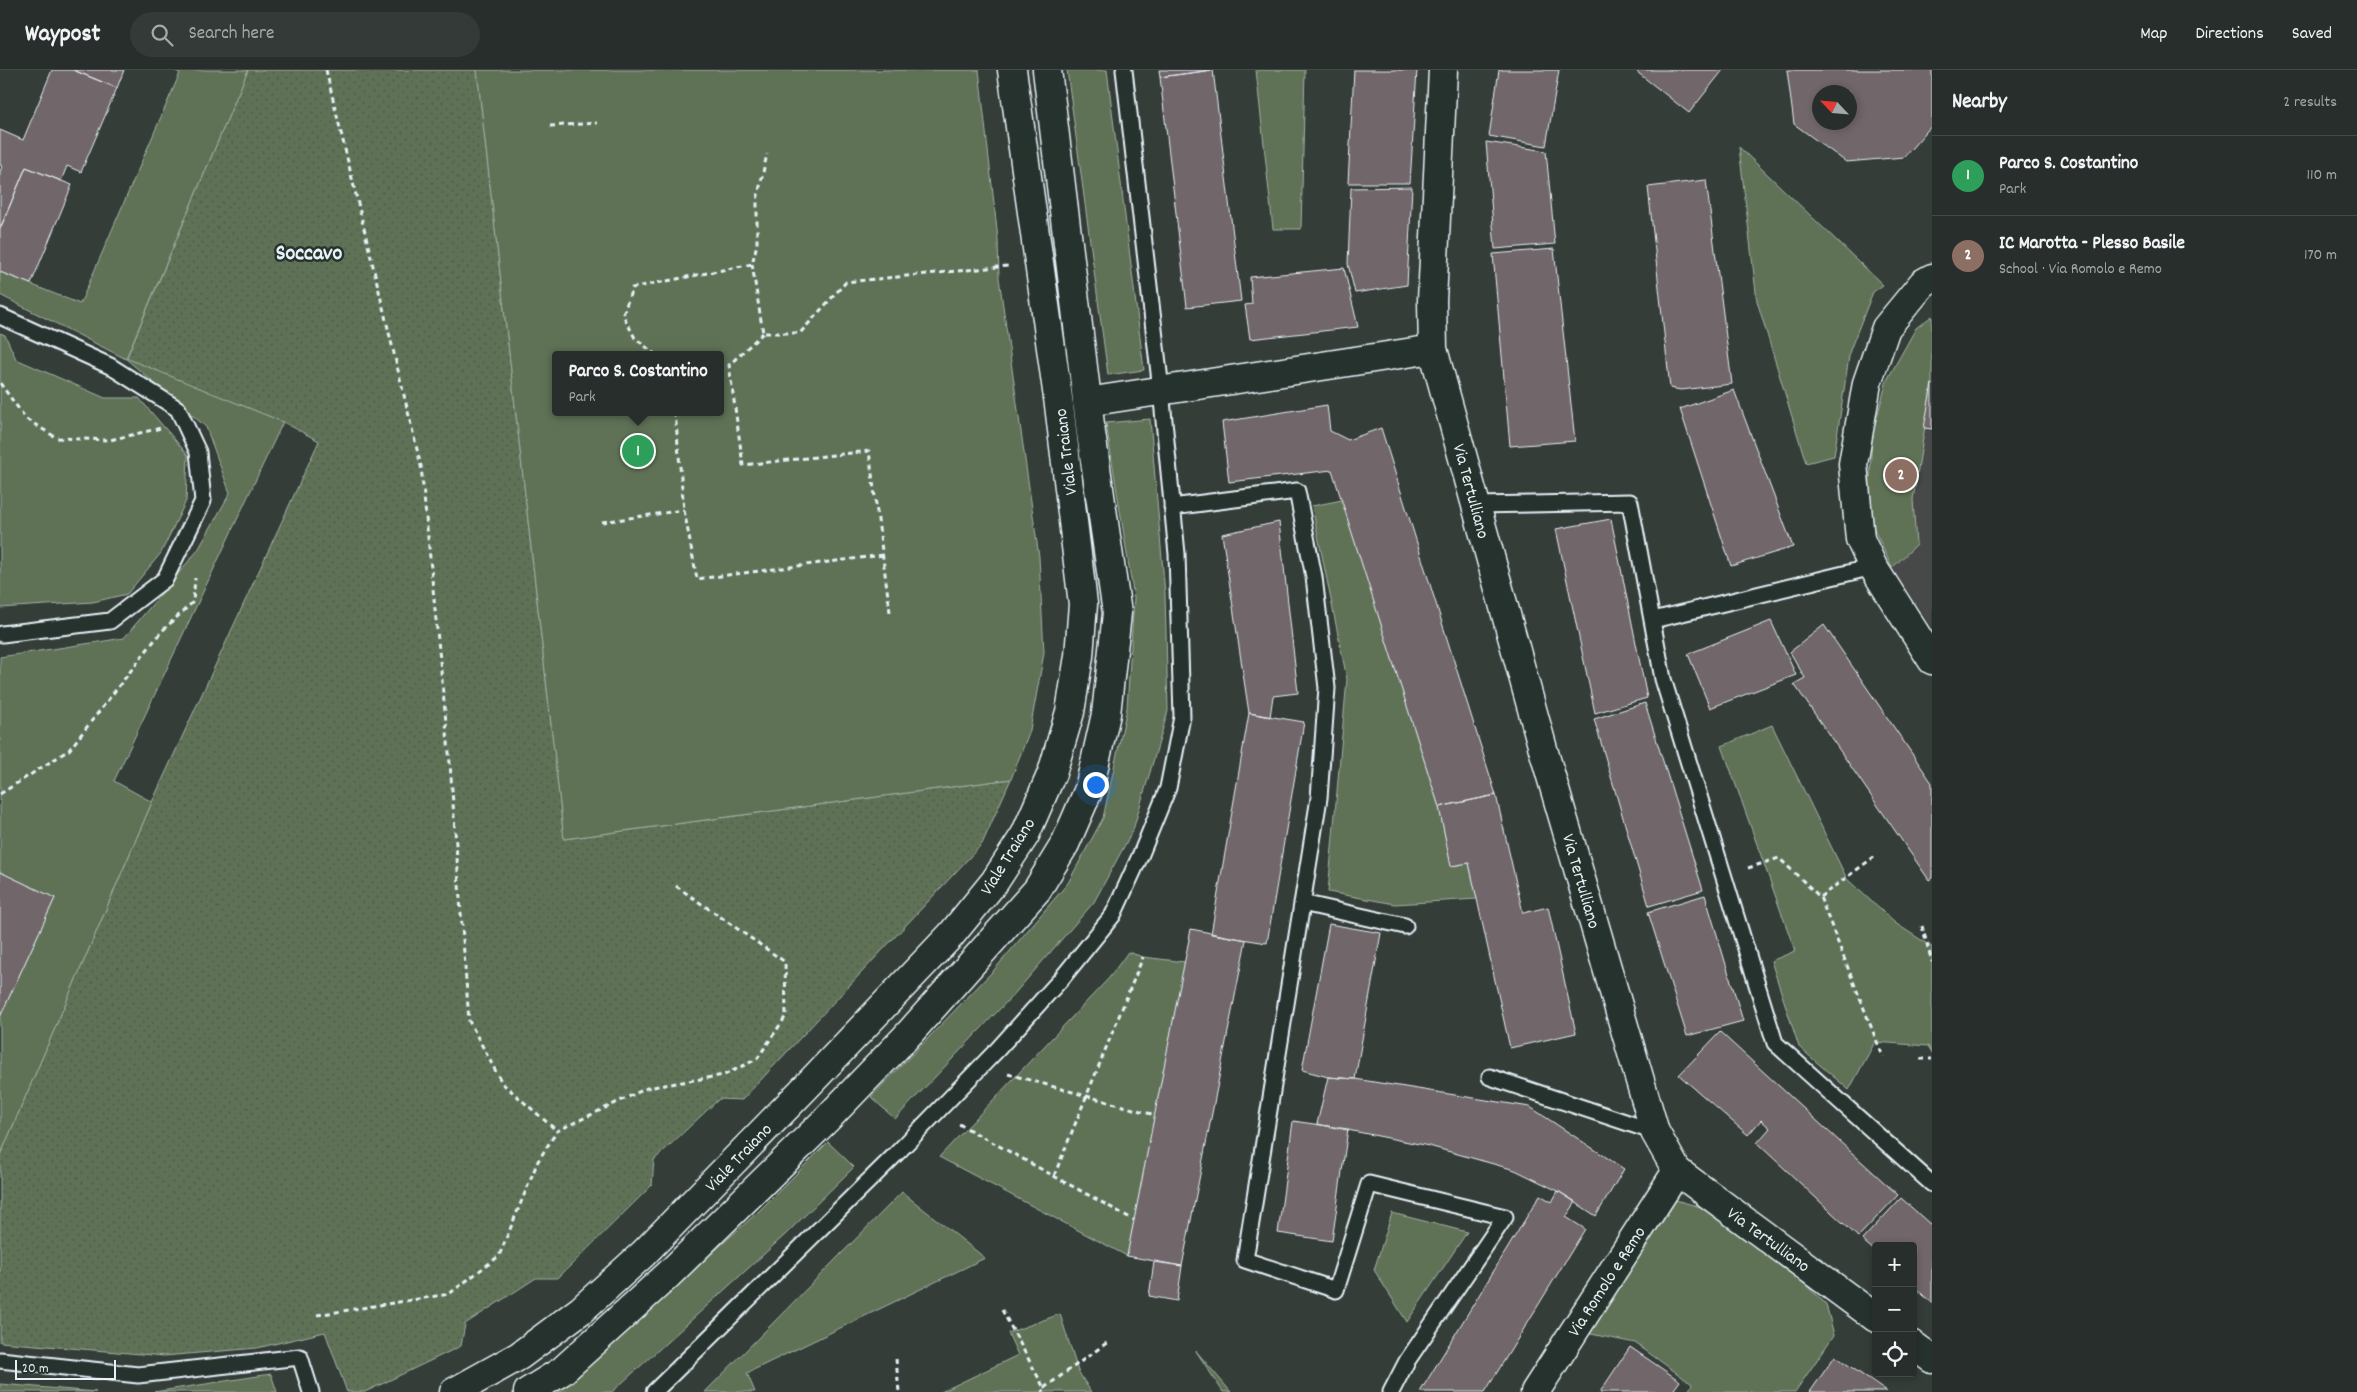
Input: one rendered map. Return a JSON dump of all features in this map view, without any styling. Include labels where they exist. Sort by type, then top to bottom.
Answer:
[{"type":"main road","name":"Viale Traiano","points":[[454,1392],[519,1356],[581,1310],[643,1254],[951,935],[995,881],[1024,835],[1052,773],[1070,712],[1083,604],[1059,405],[1012,70]]},
{"type":"main road","name":"Viale Traiano","points":[[528,1392],[562,1371],[668,1275],[826,1120],[906,1037],[1037,890],[1065,844],[1089,789],[1106,714],[1117,613],[1087,402],[1047,70]]},
{"type":"main road","name":"Via Tertulliano","points":[[1443,70],[1432,301],[1432,349],[1543,749],[1655,1132],[1677,1171],[1872,1315]]},
{"type":"main road","points":[[1932,278],[1923,283],[1886,328],[1867,383],[1854,464],[1860,539],[1873,567],[1932,660]]},
{"type":"main road","points":[[1059,405],[1432,349]]},
{"type":"main road","name":"Via Romolo e Remo","points":[[1534,1392],[1677,1171]]},
{"type":"main road","points":[[1917,1348],[1932,1359]]},
{"type":"lane","points":[[654,1392],[937,1112],[1062,978],[1112,915],[1141,854],[1168,788],[1182,717],[1177,554],[1161,390],[1124,70]]},
{"type":"lane","points":[[0,316],[110,366],[178,409],[198,452],[203,501],[165,580],[110,621],[2,634]]},
{"type":"lane","points":[[1172,507],[1297,491],[1314,577],[1328,688],[1319,798],[1245,1260],[1336,1290],[1369,1184],[1505,1218],[1407,1361],[1391,1392]]},
{"type":"lane","points":[[1476,504],[1630,502],[1664,679],[1775,1043],[1932,1184]]},
{"type":"lane","points":[[1653,620],[1873,567]]},
{"type":"lane","points":[[1302,903],[1405,926]]},
{"type":"lane","points":[[1490,1077],[1655,1132]]},
{"type":"lane","points":[[0,1360],[138,1375],[300,1357],[311,1392]]},
{"type":"path","points":[[326,70],[420,466],[450,764],[468,1021],[502,1083],[557,1131]]},
{"type":"path","points":[[550,126],[597,123]]},
{"type":"path","points":[[763,333],[752,264],[757,244],[758,200],[767,154]]},
{"type":"path","points":[[890,612],[869,451],[743,465],[729,365],[763,333],[800,333],[846,282],[1039,263]]},
{"type":"path","points":[[651,351],[635,338],[624,315],[632,288],[752,264]]},
{"type":"path","points":[[0,383],[26,419],[57,438],[110,440],[163,428],[178,409]]},
{"type":"path","points":[[675,416],[684,510],[697,579],[883,555]]},
{"type":"path","points":[[602,522],[684,510]]},
{"type":"path","points":[[0,794],[69,750],[161,632],[193,602],[196,575]]},
{"type":"path","points":[[1820,897],[1874,857]]},
{"type":"path","points":[[1724,877],[1779,858],[1820,897],[1883,1057]]},
{"type":"path","points":[[317,1315],[449,1294],[499,1256],[538,1161],[557,1131],[647,1088],[724,1075],[758,1059],[786,1016],[785,962],[676,886]]},
{"type":"path","points":[[1922,926],[1932,962]]},
{"type":"path","points":[[1054,1176],[1088,1097],[1143,957]]},
{"type":"path","points":[[1920,1059],[1932,1059]]},
{"type":"path","points":[[981,1066],[1155,1115]]},
{"type":"path","points":[[937,1112],[1134,1220]]},
{"type":"path","points":[[1002,1310],[1043,1390],[1108,1342]]},
{"type":"path","points":[[896,1359],[899,1392]]},
{"type":"shaded area","points":[[1932,316],[1932,628],[1892,568],[1868,516],[1872,435],[1887,380],[1916,328]]},
{"type":"green space","points":[[173,70],[248,70],[126,358],[283,422],[114,781],[152,802],[0,1156],[0,1017],[55,898],[0,872],[0,657],[124,638],[198,550],[230,493],[206,427],[126,359],[0,295],[0,272],[80,304],[180,73]]},
{"type":"green space","points":[[248,70],[477,70],[564,839],[1011,779],[982,844],[742,1100],[719,1099],[654,1160],[652,1185],[558,1278],[536,1278],[465,1324],[461,1346],[365,1392],[347,1392],[325,1332],[257,1348],[164,1356],[0,1342],[0,1156],[152,802],[319,441],[283,422],[126,359]]},
{"type":"green space","points":[[477,70],[979,70],[998,239],[999,278],[1039,557],[1044,653],[1030,730],[1011,779],[564,839]]},
{"type":"green space","points":[[1067,70],[1107,70],[1144,370],[1108,375]]},
{"type":"green space","points":[[1256,70],[1305,70],[1301,229],[1273,229]]},
{"type":"green space","points":[[1739,147],[1883,285],[1873,292],[1850,350],[1834,456],[1806,463],[1757,301]]},
{"type":"green space","points":[[1932,316],[1932,384],[1913,499],[1916,545],[1892,568],[1868,516],[1872,435],[1887,380],[1916,328]]},
{"type":"green space","points":[[0,333],[5,335],[16,359],[105,398],[139,398],[188,455],[186,501],[161,553],[127,594],[93,602],[0,608]]},
{"type":"green space","points":[[1150,419],[1165,594],[1168,711],[1133,830],[1094,902],[1015,993],[895,1119],[871,1097],[994,970],[1068,883],[1103,818],[1127,708],[1134,598],[1106,423]]},
{"type":"green space","points":[[1342,500],[1439,807],[1451,866],[1469,863],[1477,899],[1395,904],[1328,892],[1347,679],[1312,506]]},
{"type":"green space","points":[[1772,725],[1847,879],[1895,923],[1932,947],[1932,1053],[1928,1046],[1875,1042],[1849,1090],[1799,1047],[1771,961],[1795,951],[1722,746]]},
{"type":"green space","points":[[1128,952],[1143,957],[1185,962],[1127,1256],[939,1157],[1109,978]]},
{"type":"green space","points":[[828,1142],[854,1167],[785,1235],[612,1392],[550,1392],[573,1377],[758,1212]]},
{"type":"green space","points":[[902,1192],[985,1258],[747,1373],[755,1392],[705,1392]]},
{"type":"green space","points":[[1668,1198],[1730,1215],[1826,1304],[1834,1335],[1795,1392],[1688,1392],[1692,1384],[1635,1343],[1581,1332]]},
{"type":"green space","points":[[1392,1213],[1467,1232],[1407,1322],[1374,1270]]},
{"type":"green space","points":[[1060,1314],[1078,1371],[1091,1392],[941,1392],[1018,1355],[1008,1333]]},
{"type":"green space","points":[[1196,1351],[1231,1392],[1223,1392]]},
{"type":"green space","points":[[271,1374],[277,1392],[154,1392]]},
{"type":"green space","points":[[0,1384],[96,1392],[0,1392]]},
{"type":"building","points":[[52,70],[73,70],[117,88],[81,172],[67,166],[61,181],[26,167],[0,229],[0,172],[2,166],[0,165],[0,130],[23,140]]},
{"type":"building","points":[[73,70],[124,70],[117,88]]},
{"type":"building","points":[[1159,70],[1213,70],[1160,77]]},
{"type":"building","points":[[1213,70],[1241,301],[1187,307],[1160,77]]},
{"type":"building","points":[[1354,70],[1417,70],[1410,183],[1348,183]]},
{"type":"building","points":[[1499,70],[1559,70],[1546,146],[1489,136]]},
{"type":"building","points":[[1639,70],[1723,70],[1689,113],[1637,72]]},
{"type":"building","points":[[1787,70],[1932,70],[1932,125],[1904,157],[1846,162],[1794,124]]},
{"type":"building","points":[[1486,142],[1546,151],[1555,244],[1495,249]]},
{"type":"building","points":[[26,167],[72,185],[31,284],[0,272],[0,229]]},
{"type":"building","points":[[1706,180],[1732,384],[1681,390],[1670,388],[1648,187]]},
{"type":"building","points":[[1412,187],[1407,285],[1355,293],[1348,264],[1351,188]]},
{"type":"building","points":[[1554,249],[1575,441],[1510,446],[1493,254]]},
{"type":"building","points":[[1344,268],[1358,327],[1250,339],[1245,305],[1252,304],[1250,277]]},
{"type":"building","points":[[1932,384],[1932,429],[1924,428]]},
{"type":"building","points":[[1734,390],[1793,547],[1731,566],[1680,409]]},
{"type":"building","points":[[1327,405],[1330,431],[1348,440],[1381,428],[1496,795],[1439,807],[1332,470],[1229,482],[1222,422]]},
{"type":"building","points":[[1611,519],[1647,698],[1595,713],[1556,529]]},
{"type":"building","points":[[1279,522],[1298,693],[1273,696],[1270,717],[1249,713],[1222,534]]},
{"type":"building","points":[[1771,621],[1796,675],[1710,708],[1688,654]]},
{"type":"building","points":[[1824,625],[1932,783],[1932,878],[1929,880],[1794,684],[1805,678],[1790,652]]},
{"type":"building","points":[[1645,703],[1703,890],[1649,906],[1594,719]]},
{"type":"building","points":[[1249,713],[1304,722],[1267,943],[1211,934]]},
{"type":"building","points":[[1496,795],[1523,913],[1548,907],[1576,1033],[1510,1048],[1469,863],[1451,866],[1439,807]]},
{"type":"building","points":[[0,872],[55,898],[0,1017]]},
{"type":"building","points":[[1705,895],[1743,1021],[1687,1036],[1648,912]]},
{"type":"building","points":[[1329,924],[1381,933],[1355,1079],[1328,1077],[1302,1070]]},
{"type":"building","points":[[1191,929],[1246,940],[1182,1266],[1127,1256]]},
{"type":"building","points":[[1720,1032],[1898,1195],[1858,1237],[1757,1143],[1770,1128],[1761,1120],[1748,1135],[1679,1075]]},
{"type":"building","points":[[1328,1077],[1355,1079],[1530,1107],[1624,1169],[1596,1216],[1558,1191],[1515,1170],[1429,1146],[1317,1124]]},
{"type":"building","points":[[1293,1121],[1348,1129],[1332,1241],[1278,1233]]},
{"type":"building","points":[[1558,1191],[1576,1202],[1566,1217],[1585,1229],[1485,1392],[1420,1392],[1540,1195],[1552,1202]]},
{"type":"building","points":[[1901,1198],[1932,1226],[1932,1303],[1917,1290],[1917,1242],[1872,1242],[1872,1249],[1862,1240]]},
{"type":"building","points":[[1154,1262],[1182,1266],[1177,1301],[1149,1296]]},
{"type":"building","points":[[1630,1347],[1680,1381],[1672,1392],[1600,1392]]},
{"type":"building","points":[[1835,1356],[1887,1392],[1810,1392]]},
{"type":"place","name":"Parco S. Costantino","points":[[638,451]]},
{"type":"place","name":"IC Marotta - Plesso Basile","points":[[1901,475]]},
{"type":"district","name":"Soccavo","points":[[309,251]]}]
